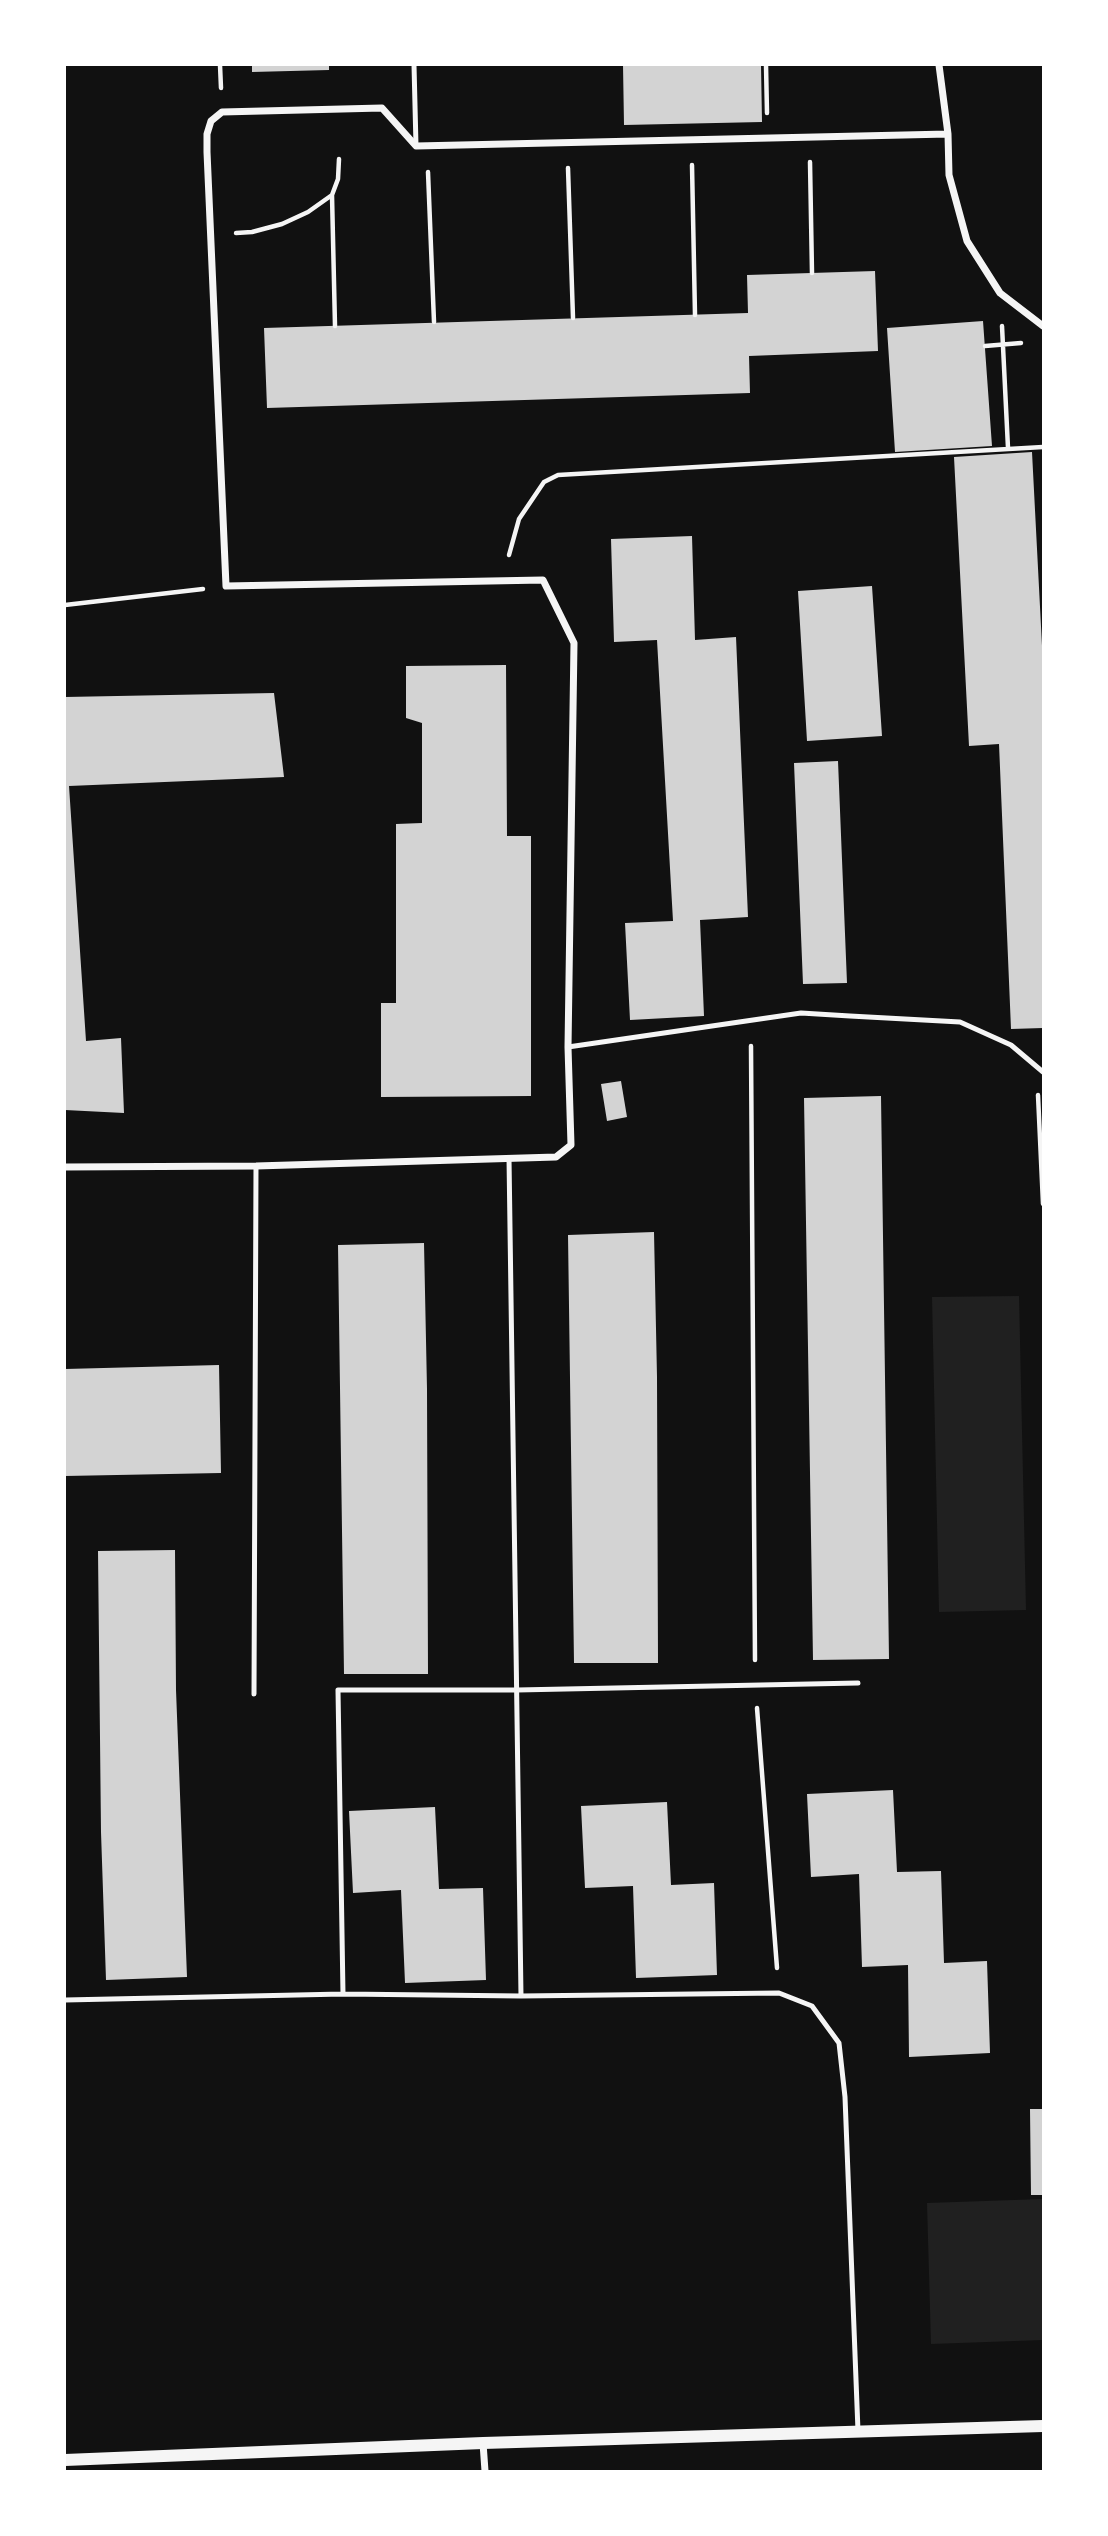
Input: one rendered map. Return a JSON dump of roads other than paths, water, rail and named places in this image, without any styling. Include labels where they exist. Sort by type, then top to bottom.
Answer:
[{"type":"street","points":[[939,65],[948,134],[949,175],[967,241],[1000,293],[1043,326]]},
{"type":"street","points":[[65,1167],[256,1166],[556,1157],[571,1145],[568,1047],[574,643],[543,580],[226,586],[210,235],[207,134],[211,121],[222,112],[382,108],[416,146],[948,134]]},
{"type":"street","points":[[65,2460],[483,2443],[1043,2426]]},
{"type":"street","points":[[483,2443],[485,2471]]},
{"type":"lane","points":[[414,65],[416,146]]},
{"type":"lane","points":[[568,1047],[801,1013],[960,1022],[1011,1045],[1043,1072]]},
{"type":"lane","points":[[509,1158],[521,1996]]},
{"type":"lane","points":[[254,1694],[256,1166]]},
{"type":"lane","points":[[343,1994],[338,1690],[517,1690],[858,1683]]},
{"type":"lane","points":[[65,2000],[343,1994],[521,1996],[779,1993],[812,2006],[839,2043],[845,2096],[858,2431]]}]
